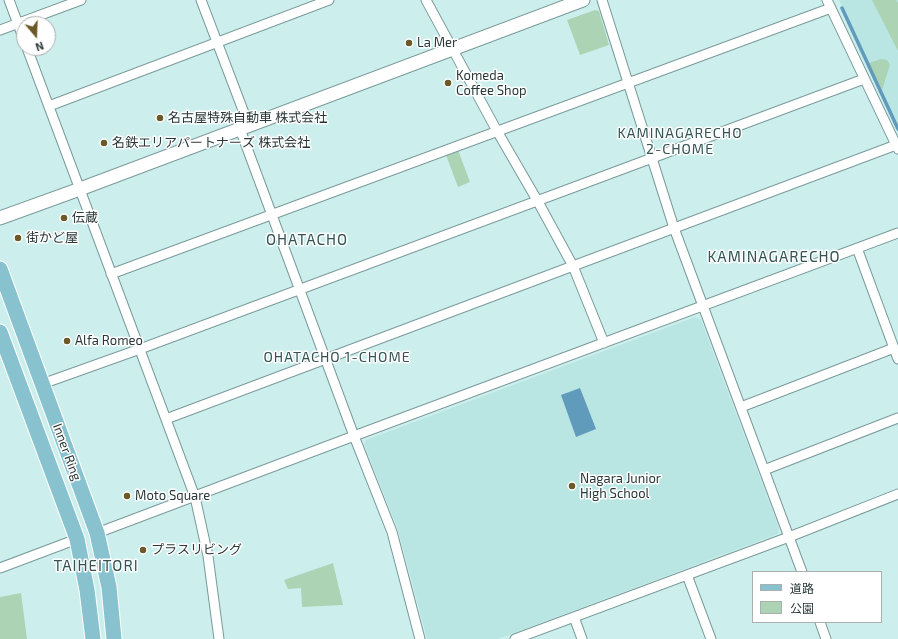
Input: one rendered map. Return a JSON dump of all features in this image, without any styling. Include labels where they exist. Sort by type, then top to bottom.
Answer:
[{"type":"main road","name":"Inner Ring","points":[[0,269],[98,533],[109,587],[114,639]]},
{"type":"main road","name":"Inner Ring","points":[[0,332],[77,539],[87,590],[93,639]]},
{"type":"street","points":[[9,0],[16,19]]},
{"type":"street","points":[[39,16],[81,0]]},
{"type":"street","points":[[201,0],[217,42],[272,214],[354,436],[392,532],[420,639]]},
{"type":"street","points":[[49,106],[329,0]]},
{"type":"street","points":[[426,0],[497,131],[573,266],[604,343]]},
{"type":"street","points":[[0,218],[583,0]]},
{"type":"street","points":[[602,0],[674,228],[802,571]]},
{"type":"street","points":[[111,274],[628,82],[829,4],[897,147],[674,228],[166,419]]},
{"type":"street","points":[[0,30],[16,25]]},
{"type":"street","points":[[30,56],[195,497],[208,556],[219,639]]},
{"type":"street","points":[[42,384],[140,349],[864,79]]},
{"type":"street","points":[[98,533],[898,233]]},
{"type":"street","points":[[858,248],[898,359]]},
{"type":"street","points":[[741,407],[894,348]]},
{"type":"street","points":[[764,470],[898,418]]},
{"type":"street","points":[[515,639],[789,537],[898,494]]},
{"type":"street","points":[[0,568],[77,539]]},
{"type":"street","points":[[687,575],[711,639]]},
{"type":"street","points":[[574,617],[582,639]]},
{"type":"street","points":[[820,623],[826,639]]},
{"type":"shaded area","points":[[839,0],[898,0],[898,125],[853,29]]},
{"type":"shaded area","name":"Nagara Junior High School","points":[[695,317],[701,320],[779,528],[778,534],[498,639],[427,639],[398,530],[364,444],[366,440]]},
{"type":"shaded area","points":[[580,388],[596,429],[576,437],[561,395]]},
{"type":"green space","points":[[872,0],[896,0],[898,3],[898,51]]},
{"type":"green space","points":[[595,10],[599,11],[609,45],[580,55],[567,20]]},
{"type":"green space","points":[[881,59],[887,60],[890,65],[882,90],[869,63]]},
{"type":"green space","points":[[458,150],[470,182],[458,187],[446,155]]},
{"type":"green space","points":[[333,563],[343,605],[302,607],[301,588],[288,589],[284,580]]},
{"type":"green space","points":[[21,593],[27,639],[0,639],[0,597]]},
{"type":"waterway","points":[[842,8],[898,129]]},
{"type":"place","name":"La Mer","points":[[409,43]]},
{"type":"place","name":"Komeda Coffee Shop","points":[[448,83]]},
{"type":"place","name":"名古屋特殊自動車 株式会社","points":[[160,118]]},
{"type":"place","name":"名鉄エリアパートナーズ 株式会社","points":[[104,143]]},
{"type":"place","name":"伝蔵","points":[[64,218]]},
{"type":"place","name":"街かど屋","points":[[18,238]]},
{"type":"place","name":"Alfa Romeo","points":[[67,341]]},
{"type":"place","name":"Nagara Junior High School","points":[[572,486]]},
{"type":"place","name":"Moto Square","points":[[127,496]]},
{"type":"place","name":"プラスリビング","points":[[143,550]]},
{"type":"district","name":"KAMINAGARECHO 2-CHOME","points":[[680,142]]},
{"type":"district","name":"OHATACHO","points":[[307,240]]},
{"type":"district","name":"KAMINAGARECHO","points":[[774,257]]},
{"type":"district","name":"OHATACHO 1-CHOME","points":[[337,357]]},
{"type":"district","name":"TAIHEITORI","points":[[96,566]]}]
